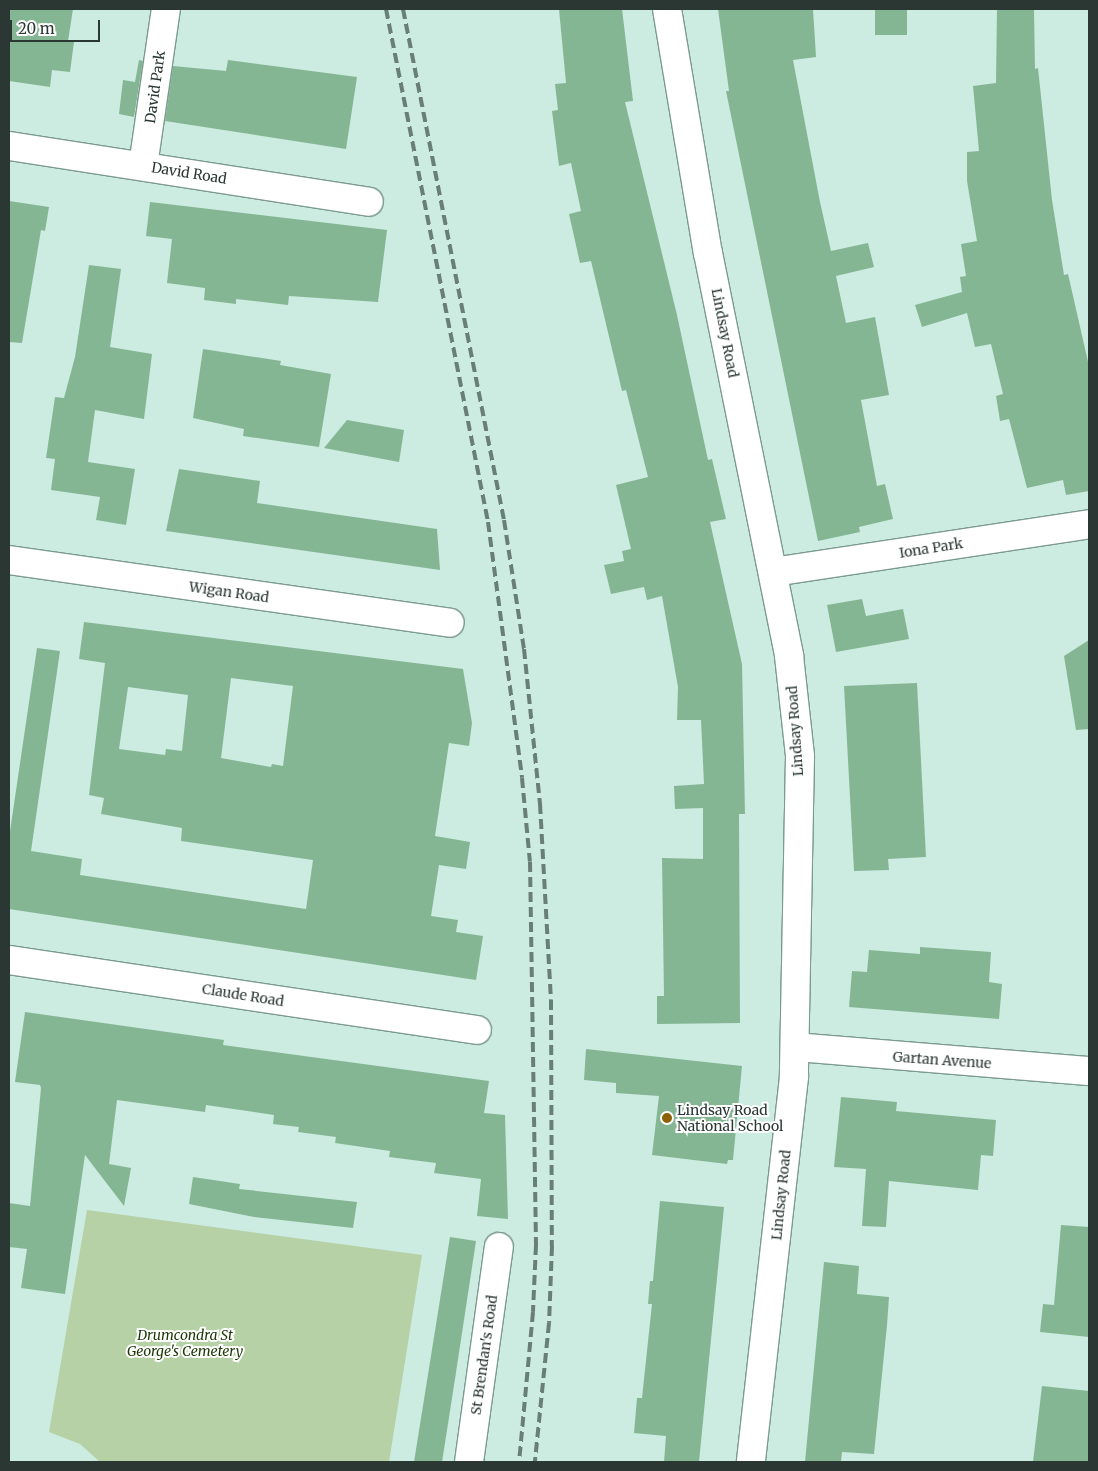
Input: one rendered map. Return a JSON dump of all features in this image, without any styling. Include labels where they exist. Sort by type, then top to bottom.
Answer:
[{"type":"street","name":"David Park","points":[[143,166],[166,9]]},
{"type":"street","name":"Lindsay Road","points":[[667,9],[708,253],[789,656],[800,756],[796,1047],[752,1462]]},
{"type":"street","name":"David Road","points":[[9,146],[369,202]]},
{"type":"street","name":"Iona Park","points":[[773,572],[1089,524]]},
{"type":"street","name":"Wigan Road","points":[[9,560],[450,623]]},
{"type":"street","name":"Claude Road","points":[[9,960],[477,1030]]},
{"type":"street","name":"Gartan Avenue","points":[[796,1047],[1089,1071]]},
{"type":"street","name":"St Brendan's Road","points":[[469,1462],[499,1247]]},
{"type":"green space","name":"Drumcondra St George's Cemetery","points":[[87,1210],[422,1255],[389,1462],[100,1462],[80,1444],[49,1432]]},
{"type":"building","points":[[9,9],[73,9],[68,41],[74,42],[70,72],[52,70],[50,87],[9,81]]},
{"type":"building","points":[[559,9],[622,9],[633,101],[625,102],[677,315],[708,460],[712,459],[726,519],[710,522],[742,664],[745,814],[739,814],[740,1023],[657,1024],[657,996],[664,996],[662,858],[703,859],[703,808],[675,809],[674,786],[704,784],[701,720],[677,720],[678,687],[662,596],[647,600],[644,587],[611,594],[604,565],[624,561],[622,551],[631,549],[616,485],[648,477],[626,390],[622,391],[591,261],[580,263],[569,214],[581,211],[571,163],[559,166],[552,111],[558,110],[555,84],[566,83]]},
{"type":"building","points":[[718,9],[813,9],[816,57],[793,60],[820,202],[831,251],[868,243],[874,267],[836,276],[846,323],[875,317],[889,395],[861,400],[877,486],[885,484],[893,519],[859,527],[860,532],[818,541],[726,91],[729,91]]},
{"type":"building","points":[[875,9],[907,9],[907,35],[875,35]]},
{"type":"building","points":[[997,9],[1034,9],[1035,69],[1038,68],[1052,200],[1064,275],[1068,274],[1089,366],[1089,491],[1066,495],[1063,480],[1027,488],[1009,419],[1000,421],[996,396],[1003,394],[991,344],[975,347],[967,313],[922,327],[915,305],[962,292],[960,277],[966,276],[961,244],[977,241],[967,181],[967,152],[979,151],[973,86],[996,83]]},
{"type":"building","points":[[139,60],[143,61],[134,117],[119,114],[123,80],[135,82]]},
{"type":"building","points":[[228,60],[357,77],[346,149],[165,121],[173,66],[226,71]]},
{"type":"building","points":[[9,201],[49,207],[45,231],[41,230],[22,343],[9,342]]},
{"type":"building","points":[[150,202],[387,230],[378,302],[289,296],[288,305],[236,299],[236,304],[204,300],[205,288],[167,283],[172,239],[146,236]]},
{"type":"building","points":[[89,265],[121,269],[110,347],[152,354],[144,419],[95,410],[88,462],[135,469],[126,525],[96,520],[100,497],[51,490],[55,459],[46,458],[55,397],[64,398],[75,357]]},
{"type":"building","points":[[203,349],[281,361],[280,365],[331,374],[319,447],[243,436],[244,429],[193,418]]},
{"type":"building","points":[[347,420],[404,430],[399,462],[324,448]]},
{"type":"building","points":[[179,469],[260,481],[257,503],[437,529],[440,570],[166,531]]},
{"type":"building","points":[[862,599],[866,616],[903,609],[909,639],[836,652],[827,605]]},
{"type":"building","points":[[84,622],[463,669],[472,723],[469,746],[449,743],[435,836],[470,842],[466,869],[439,865],[431,916],[458,920],[456,932],[483,936],[476,980],[9,909],[9,838],[37,648],[60,651],[31,851],[82,859],[80,875],[306,909],[313,860],[181,841],[182,828],[101,814],[104,798],[89,795],[105,663],[79,659]],"holes":[[[231,678],[293,686],[283,766],[272,764],[271,767],[221,758]],[[128,687],[188,695],[182,751],[166,749],[165,755],[119,749]]]},
{"type":"building","points":[[1089,640],[1089,729],[1076,730],[1064,656]]},
{"type":"building","points":[[917,683],[926,857],[888,859],[889,870],[854,871],[844,686]]},
{"type":"building","points":[[920,947],[991,952],[989,982],[1002,984],[999,1019],[849,1007],[852,971],[867,972],[869,950],[920,954]]},
{"type":"building","points":[[25,1012],[224,1040],[223,1045],[489,1081],[484,1113],[505,1115],[508,1219],[477,1216],[481,1179],[434,1173],[436,1163],[389,1157],[390,1151],[335,1143],[336,1137],[298,1132],[299,1127],[273,1124],[274,1115],[206,1105],[205,1112],[117,1100],[109,1164],[131,1168],[124,1206],[85,1155],[65,1294],[21,1288],[27,1249],[9,1247],[9,1203],[30,1206],[41,1088],[40,1085],[15,1082]]},
{"type":"building","points":[[586,1049],[742,1066],[733,1160],[728,1160],[727,1164],[652,1155],[659,1096],[616,1093],[616,1083],[584,1080]]},
{"type":"building","points":[[841,1097],[897,1102],[896,1111],[996,1120],[993,1156],[981,1155],[978,1190],[889,1181],[886,1227],[862,1226],[866,1169],[834,1167]]},
{"type":"building","points":[[193,1177],[240,1184],[239,1189],[357,1202],[353,1228],[254,1217],[189,1204]]},
{"type":"building","points":[[660,1201],[724,1207],[699,1462],[664,1462],[666,1436],[634,1433],[637,1398],[642,1398],[652,1304],[648,1304],[650,1281],[653,1281]]},
{"type":"building","points":[[1061,1225],[1089,1227],[1089,1337],[1040,1332],[1043,1304],[1054,1305]]},
{"type":"building","points":[[450,1237],[476,1241],[442,1462],[414,1462]]},
{"type":"building","points":[[824,1262],[859,1266],[857,1294],[889,1297],[887,1325],[874,1454],[842,1452],[841,1462],[805,1462]]},
{"type":"building","points":[[1042,1386],[1089,1391],[1089,1462],[1033,1462]]},
{"type":"railway","points":[[386,9],[488,522],[522,778],[530,862],[536,1245],[533,1312],[519,1462]]},
{"type":"railway","points":[[403,9],[504,520],[524,649],[540,804],[551,1000],[552,1246],[549,1323],[535,1462]]},
{"type":"place","name":"Lindsay Road National School","points":[[667,1118]]}]
